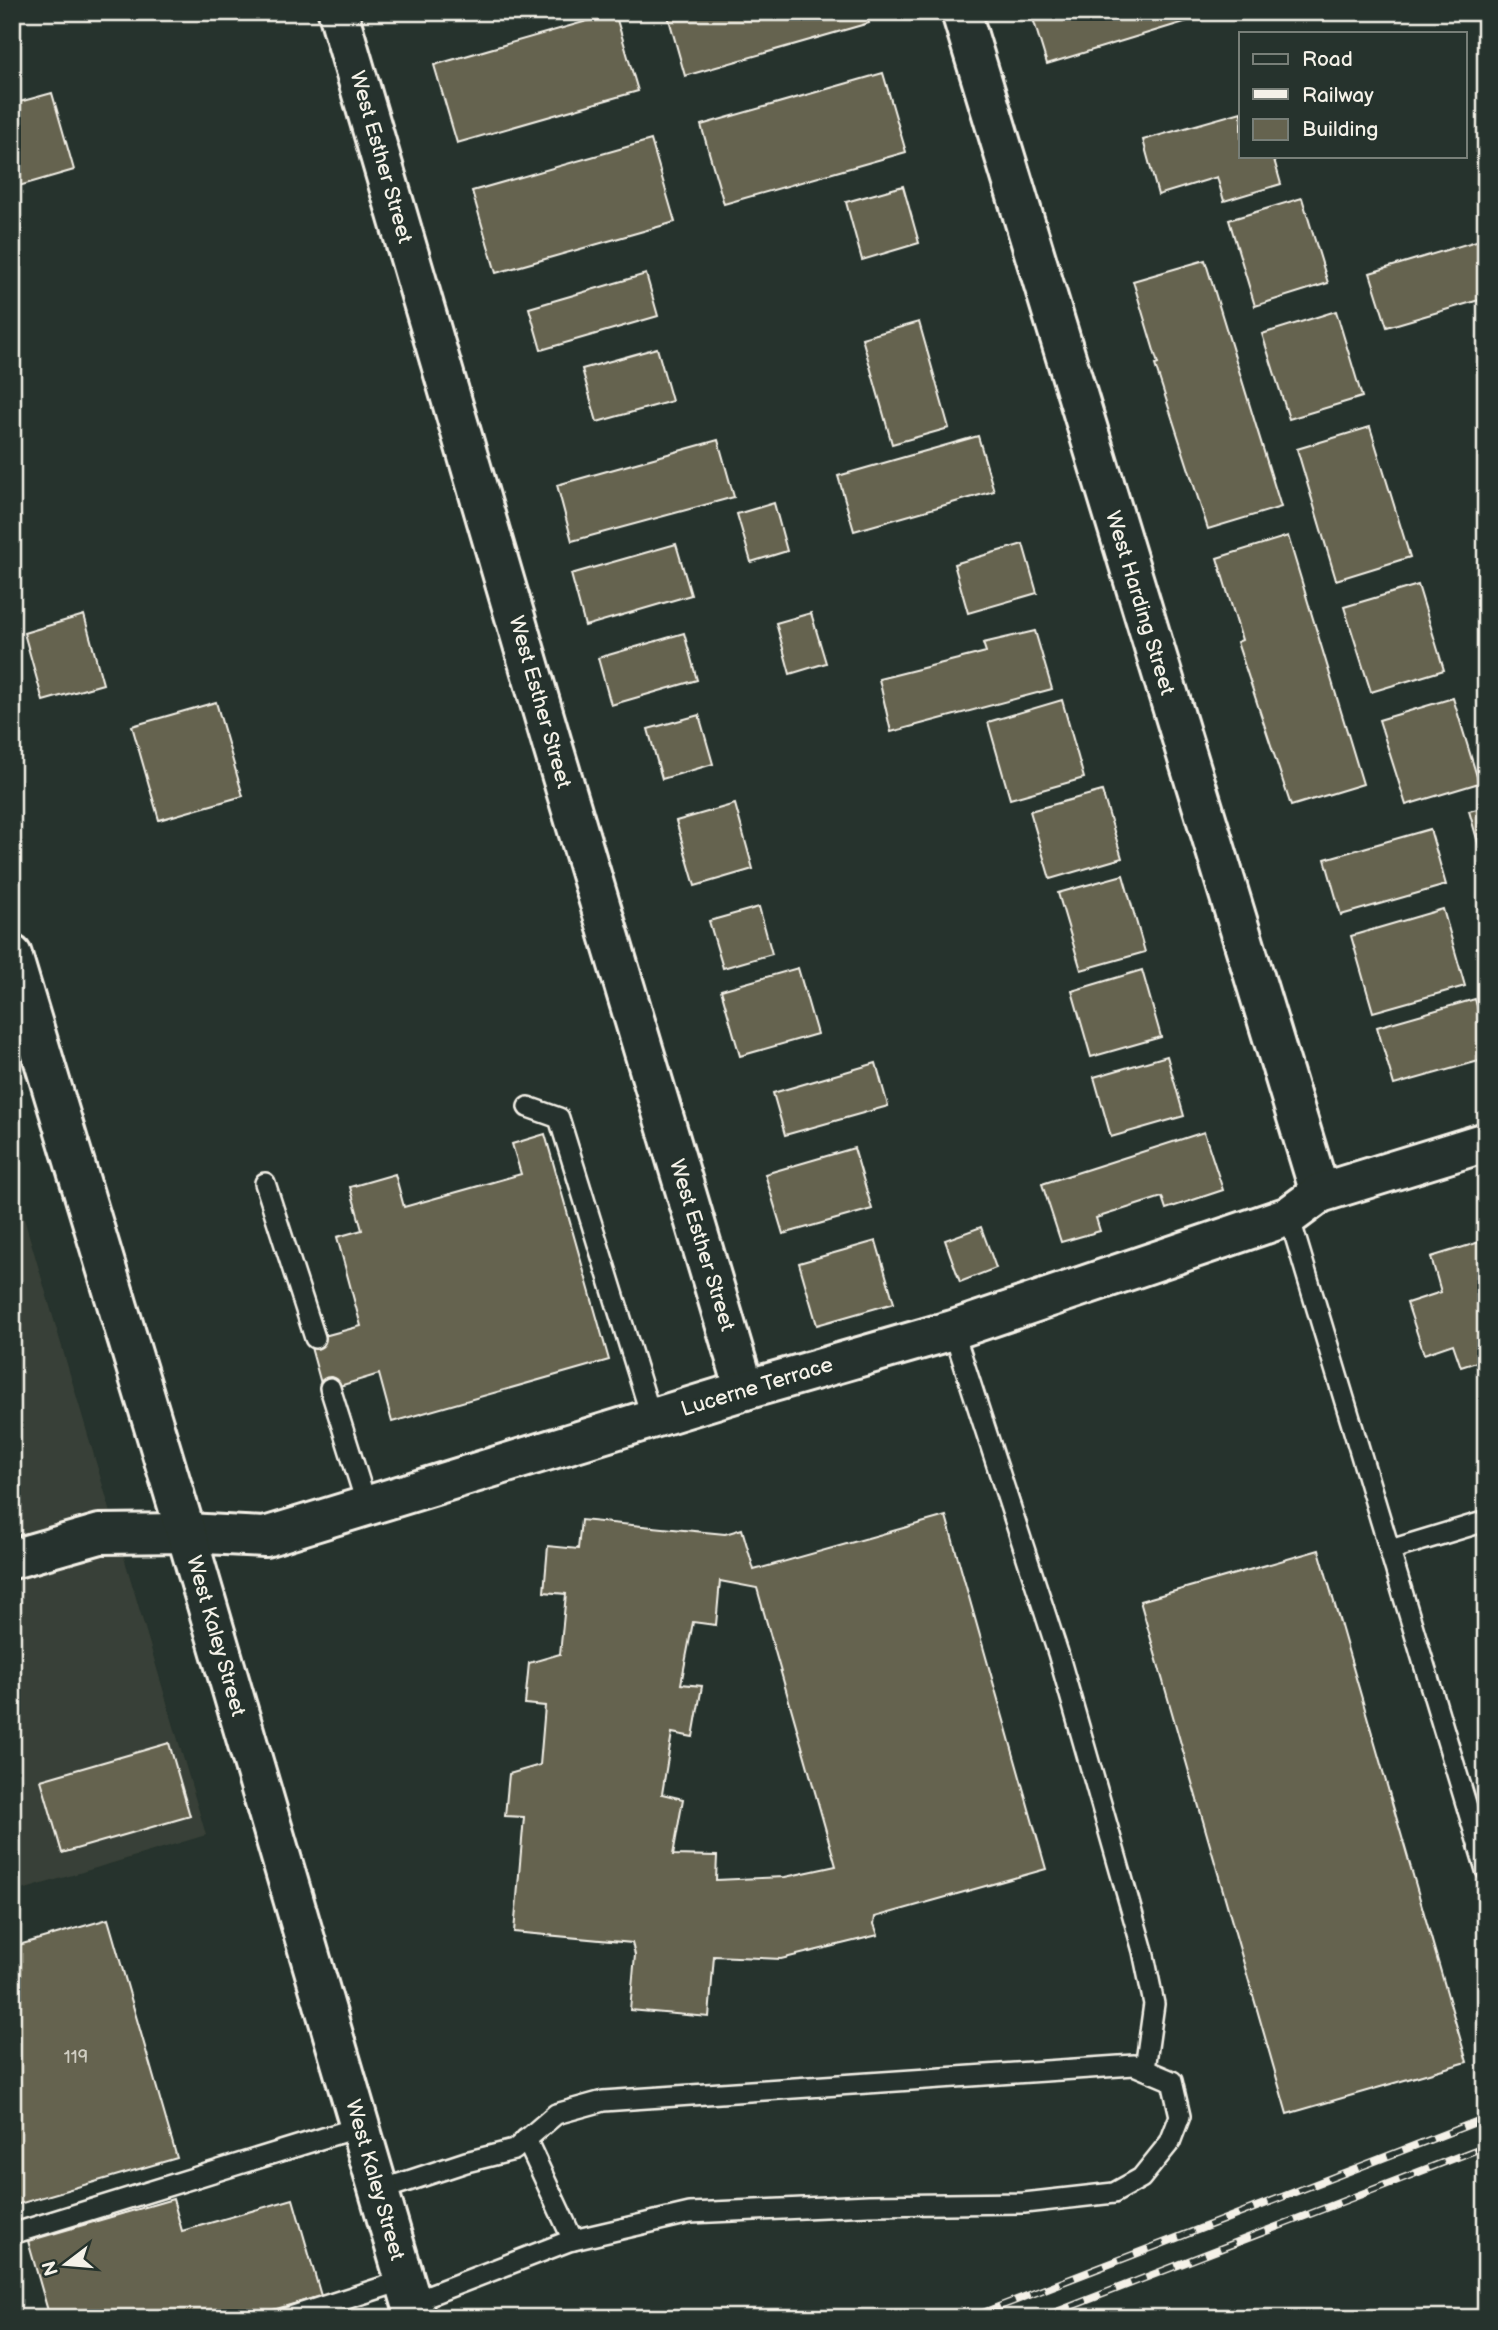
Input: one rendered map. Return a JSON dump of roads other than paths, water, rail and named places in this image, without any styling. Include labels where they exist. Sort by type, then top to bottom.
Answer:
[{"type":"street","name":"West Esther Street","points":[[338,12],[745,1390]]},
{"type":"street","name":"West Harding Street","points":[[961,12],[1320,1193]]},
{"type":"street","name":"West Kaley Street","points":[[12,955],[186,1533],[410,2300]]},
{"type":"street","name":"Lucerne Terrace","points":[[12,1559],[100,1534],[186,1533],[265,1537],[745,1390],[953,1330],[1289,1216],[1320,1193],[1486,1142]]},
{"type":"lane","points":[[528,1107],[559,1118],[652,1419]]},
{"type":"lane","points":[[265,1183],[315,1338]]},
{"type":"lane","points":[[1289,1216],[1486,1870]]},
{"type":"lane","points":[[953,1330],[1058,1653],[1143,1951],[1154,2004],[1145,2069]]},
{"type":"lane","points":[[330,1388],[367,1506]]},
{"type":"lane","points":[[1390,1550],[1486,1521]]},
{"type":"lane","points":[[287,2318],[410,2300],[573,2239],[690,2213],[869,2205],[1024,2203],[1114,2193],[1141,2178],[1170,2142],[1180,2116],[1172,2081],[1134,2064],[603,2101],[556,2114],[514,2150],[466,2162],[378,2191]]},
{"type":"lane","points":[[12,2234],[359,2127]]},
{"type":"lane","points":[[526,2140],[573,2239]]},
{"type":"railway","points":[[970,2318],[1486,2118]]},
{"type":"railway","points":[[1041,2318],[1486,2146]]}]
